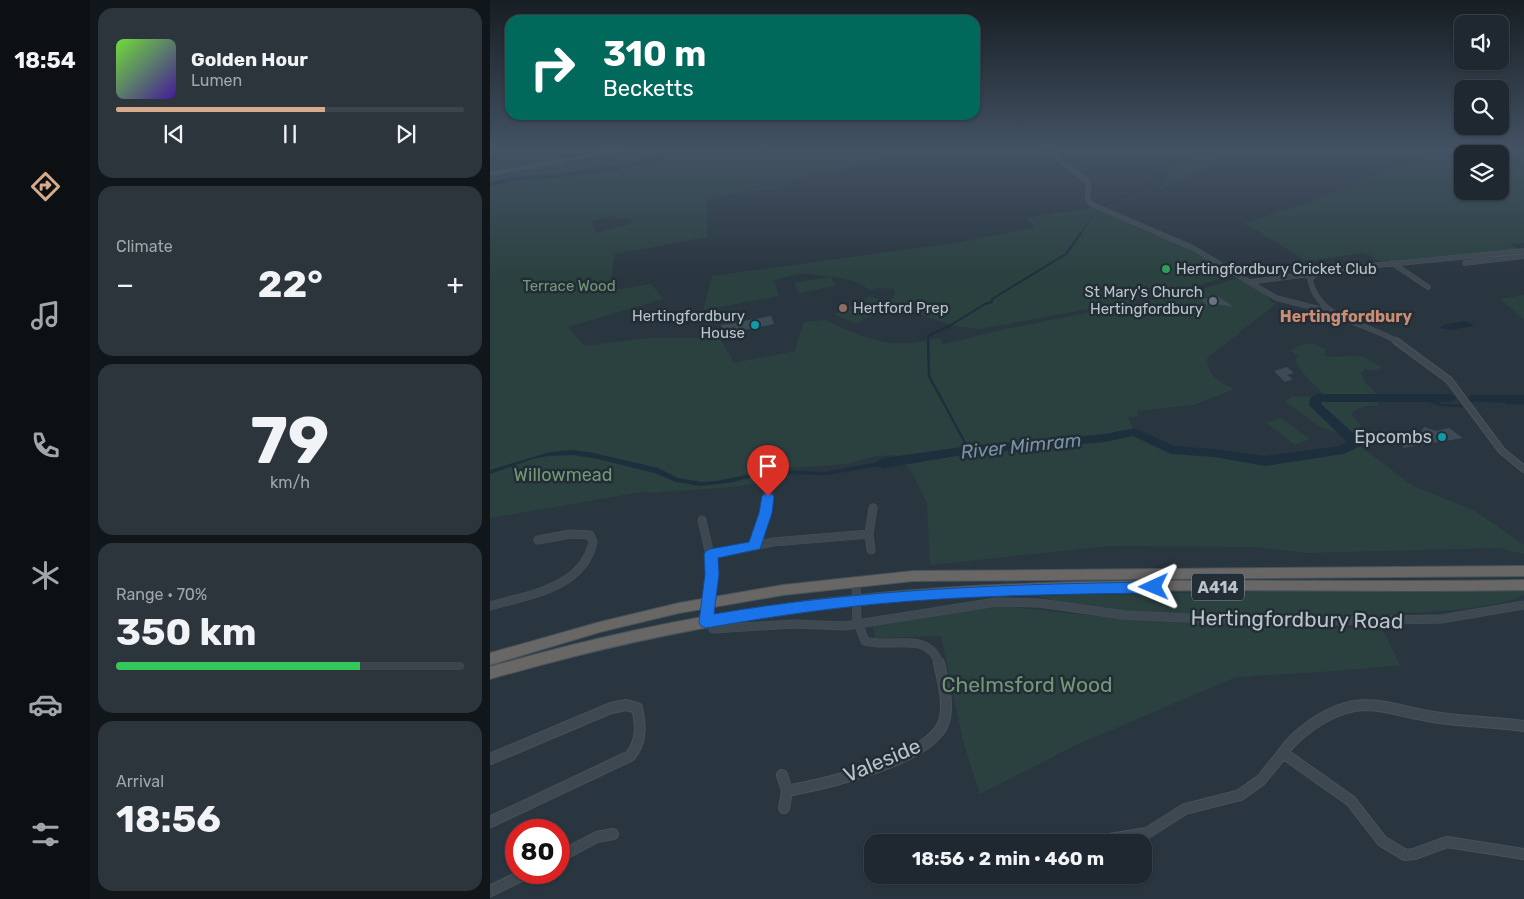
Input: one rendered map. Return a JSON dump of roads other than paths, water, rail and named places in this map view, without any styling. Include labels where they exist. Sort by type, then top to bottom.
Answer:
[{"type":"highway","name":"A414","points":[[490,659],[600,627],[708,603],[783,590],[913,576],[966,574],[1524,572]]},
{"type":"highway","name":"A414","points":[[490,673],[595,644],[709,625],[780,609],[855,600],[964,592],[1023,590],[1524,584]]},
{"type":"street","points":[[1088,192],[1087,198],[1091,204],[1193,248],[1276,298],[1331,312],[1381,332],[1393,339],[1446,378],[1465,400],[1500,452],[1524,469]]},
{"type":"street","points":[[1249,282],[1312,276],[1338,269],[1392,263],[1524,252]]},
{"type":"street","points":[[1466,263],[1524,256]]},
{"type":"street","points":[[1392,263],[1428,287]]},
{"type":"street","points":[[1312,276],[1310,282],[1313,291],[1323,305],[1331,312]]},
{"type":"street","points":[[755,546],[757,534],[766,513],[768,493]]},
{"type":"street","points":[[871,550],[868,534],[873,508]]},
{"type":"street","points":[[702,520],[710,554],[712,574],[708,603],[709,625]]},
{"type":"street","points":[[490,606],[547,588],[574,576],[584,565],[593,542],[590,535],[579,533],[558,535],[538,540]]},
{"type":"street","points":[[710,554],[806,538],[868,534]]},
{"type":"street","name":"Valeside","points":[[787,791],[809,788],[885,763],[927,742],[940,729],[944,719],[946,705],[937,655],[929,647],[915,641],[868,643],[862,639],[855,600],[856,582]]},
{"type":"street","name":"Hertingfordbury Road","points":[[709,625],[793,624],[845,626],[996,602],[1039,603],[1124,615],[1268,622],[1440,619],[1524,605]]},
{"type":"street","points":[[490,759],[620,705],[631,705],[637,708],[640,717],[637,745],[630,756],[490,822]]},
{"type":"street","points":[[1144,834],[1154,830],[1187,808],[1234,798],[1252,789],[1299,733],[1335,710],[1354,705],[1386,707],[1444,720],[1490,721],[1524,726]]},
{"type":"street","points":[[1282,753],[1351,801],[1374,831],[1394,850],[1405,855],[1414,854],[1447,842],[1524,854]]},
{"type":"street","points":[[782,775],[787,791],[784,808]]},
{"type":"street","points":[[570,852],[597,838],[613,834]]},
{"type":"street","points":[[490,891],[505,884]]},
{"type":"water","points":[[1464,321],[1474,326],[1450,330],[1440,328],[1443,325]]},
{"type":"water","points":[[573,450],[658,468],[678,478],[702,482],[774,470],[825,472],[899,458],[904,462],[827,475],[767,474],[728,483],[700,486],[676,482],[654,473],[598,459],[572,455],[533,459],[490,474],[490,470],[550,452]]},
{"type":"waterway","points":[[1100,207],[1132,192]]},
{"type":"waterway","points":[[1080,234],[1092,218],[1091,216]]},
{"type":"waterway","points":[[928,341],[928,336],[951,325],[985,304],[992,302],[992,299],[1066,254],[1081,233]]},
{"type":"waterway","points":[[928,341],[929,376],[969,450]]},
{"type":"waterway","name":"River Mimram","points":[[884,463],[969,450],[1105,438],[1135,432],[1171,450],[1215,453],[1265,461],[1343,450],[1356,443],[1315,405],[1316,398],[1451,398]]},
{"type":"waterway","points":[[1419,398],[1442,405],[1461,406]]},
{"type":"waterway","name":"River Mimram","points":[[1472,399],[1524,399]]},
{"type":"waterway","points":[[1507,403],[1524,403]]},
{"type":"place","name":"Hertingfordbury Cricket Club","points":[[1166,269]]},
{"type":"place","name":"St Mary's Church Hertingfordbury","points":[[1213,301]]},
{"type":"place","name":"Hertford Prep","points":[[843,308]]},
{"type":"place","name":"Hertingfordbury House","points":[[755,325]]},
{"type":"place","name":"Epcombs","points":[[1442,437]]},
{"type":"district","name":"Hertingfordbury","points":[[1346,316]]},
{"type":"park label","name":"Terrace Wood","points":[[569,286]]},
{"type":"park label","name":"Willowmead","points":[[563,475]]},
{"type":"park label","name":"Chelmsford Wood","points":[[1027,684]]}]
